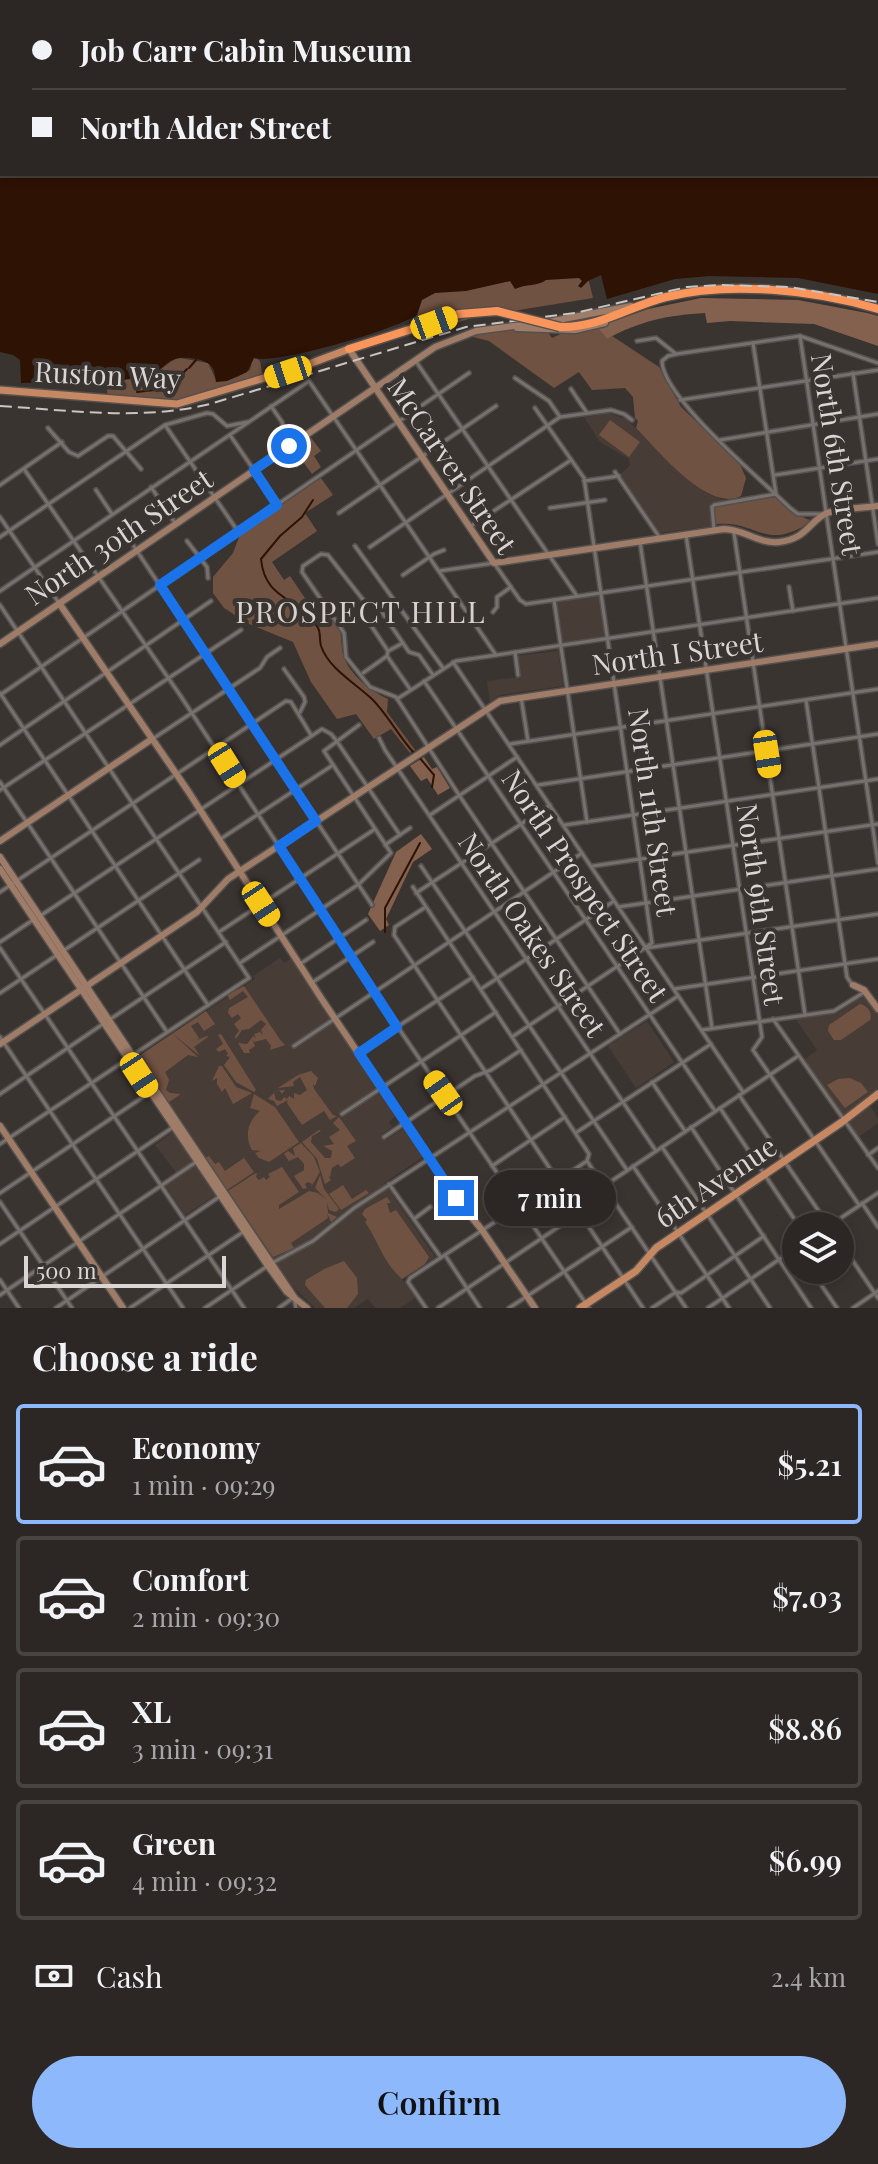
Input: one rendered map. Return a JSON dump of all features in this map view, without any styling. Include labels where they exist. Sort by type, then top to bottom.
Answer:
[{"type":"highway","points":[[614,316],[651,301],[698,291],[761,291],[818,296],[878,311]]},
{"type":"highway","points":[[349,349],[459,314],[497,311],[558,329],[702,295],[818,300],[878,311]]},
{"type":"main road","name":"Ruston Way","points":[[0,390],[177,404],[301,367],[349,349]]},
{"type":"main road","name":"6th Avenue","points":[[585,1307],[637,1270],[650,1254],[678,1233],[878,1094]]},
{"type":"street","name":"North 30th Street","points":[[0,644],[415,360],[457,337],[576,318],[651,301]]},
{"type":"street","points":[[506,327],[591,328],[641,308]]},
{"type":"street","points":[[558,329],[553,323],[576,318]]},
{"type":"street","points":[[875,506],[826,514],[798,514],[680,400],[661,364],[665,358],[676,354],[800,336],[878,363]]},
{"type":"street","name":"North 6th Street","points":[[800,336],[878,866]]},
{"type":"street","points":[[637,341],[656,338],[676,354]]},
{"type":"street","points":[[753,343],[776,494]]},
{"type":"street","name":"McCarver Street","points":[[349,349],[523,603],[554,600]]},
{"type":"street","points":[[415,360],[577,596]]},
{"type":"street","points":[[680,400],[878,370]]},
{"type":"street","points":[[208,1005],[0,694],[469,373]]},
{"type":"street","points":[[853,373],[875,506],[878,544]]},
{"type":"street","points":[[515,378],[549,401],[560,417]]},
{"type":"street","points":[[0,591],[309,381],[496,655]]},
{"type":"street","points":[[571,389],[587,413]]},
{"type":"street","points":[[271,406],[283,428]]},
{"type":"street","points":[[339,513],[496,406]]},
{"type":"street","name":"North 11th Street","points":[[535,408],[584,481],[647,903],[652,943],[646,948]]},
{"type":"street","points":[[370,547],[560,417],[611,410],[632,420]]},
{"type":"street","points":[[0,537],[165,425],[207,413],[213,414],[227,426],[248,422]]},
{"type":"street","points":[[720,440],[878,414]]},
{"type":"street","points":[[165,425],[238,532]]},
{"type":"street","points":[[48,428],[71,454],[78,456],[113,436],[141,469]]},
{"type":"street","points":[[230,435],[277,505]]},
{"type":"street","points":[[0,485],[62,442]]},
{"type":"street","points":[[773,475],[878,459]]},
{"type":"street","points":[[469,527],[571,460]]},
{"type":"street","points":[[24,469],[215,748],[585,1307]]},
{"type":"street","points":[[615,472],[660,538]]},
{"type":"street","points":[[584,481],[619,476]]},
{"type":"street","points":[[151,487],[175,523]]},
{"type":"street","points":[[96,490],[112,514]]},
{"type":"street","points":[[715,531],[712,507],[715,505],[776,494]]},
{"type":"street","points":[[550,508],[605,500]]},
{"type":"street","points":[[439,571],[733,529],[767,542],[785,541],[805,533],[826,514]]},
{"type":"street","points":[[0,517],[176,773],[311,983],[429,1158],[535,1308]]},
{"type":"street","points":[[733,529],[805,1015]]},
{"type":"street","points":[[125,533],[372,905]]},
{"type":"street","name":"North 9th Street","points":[[686,535],[759,1021],[761,1041],[753,1046],[753,1050],[769,1075]]},
{"type":"street","points":[[187,541],[207,567],[208,578]]},
{"type":"street","points":[[640,542],[712,1028]]},
{"type":"street","points":[[355,546],[443,668]]},
{"type":"street","points":[[403,575],[444,550]]},
{"type":"street","points":[[587,822],[554,600],[878,552]]},
{"type":"street","points":[[433,675],[419,655],[410,654],[375,601],[367,603],[363,600],[326,554],[315,557],[301,570],[344,633],[346,657],[371,687],[397,699],[620,1034]]},
{"type":"street","points":[[493,612],[497,607],[497,597],[511,587]]},
{"type":"street","points":[[789,587],[793,611]]},
{"type":"street","points":[[397,699],[453,662],[878,598]]},
{"type":"street","points":[[0,745],[211,601]]},
{"type":"street","points":[[382,612],[396,604]]},
{"type":"street","points":[[0,605],[249,978],[0,1144]]},
{"type":"street","points":[[368,621],[411,690]]},
{"type":"street","points":[[2,789],[241,630]]},
{"type":"street","points":[[362,673],[403,643]]},
{"type":"street","name":"North I Street","points":[[1,1041],[202,907],[223,883],[500,701],[878,644]]},
{"type":"street","points":[[0,841],[263,666],[267,657],[280,648]]},
{"type":"street","points":[[515,652],[518,675]]},
{"type":"street","points":[[453,662],[702,1030],[819,1212]]},
{"type":"street","points":[[284,669],[304,697],[300,712]]},
{"type":"street","name":"North Prospect Street","points":[[424,681],[715,1111]]},
{"type":"street","points":[[508,744],[878,689]]},
{"type":"street","points":[[521,697],[528,741]]},
{"type":"street","points":[[806,700],[847,979],[866,992],[877,1006]]},
{"type":"street","points":[[0,892],[288,701],[300,712],[311,735]]},
{"type":"street","points":[[240,963],[359,884],[391,853],[324,751],[359,725]]},
{"type":"street","points":[[0,942],[311,735],[324,730],[336,740],[400,835]]},
{"type":"street","points":[[536,785],[878,734]]},
{"type":"street","name":"North Oakes Street","points":[[379,738],[656,1151]]},
{"type":"street","points":[[429,815],[517,757]]},
{"type":"street","points":[[219,840],[333,765]]},
{"type":"street","points":[[563,826],[878,779]]},
{"type":"street","points":[[0,782],[167,1032]]},
{"type":"street","points":[[416,893],[550,805]]},
{"type":"street","points":[[591,867],[878,824]]},
{"type":"street","points":[[385,845],[410,828]]},
{"type":"street","points":[[219,932],[375,829]]},
{"type":"street","points":[[294,1046],[582,853]]},
{"type":"street","points":[[0,857],[13,882],[287,1292],[307,1308]]},
{"type":"street","points":[[0,993],[199,860]]},
{"type":"street","points":[[421,866],[627,1170]]},
{"type":"street","points":[[618,907],[832,876],[878,866]]},
{"type":"street","points":[[0,869],[13,882]]},
{"type":"street","points":[[413,887],[588,1151],[588,1159],[604,1186],[686,1308]]},
{"type":"street","points":[[481,989],[614,901]]},
{"type":"street","points":[[426,907],[395,927],[393,932],[643,1308]]},
{"type":"street","points":[[512,1037],[646,948],[878,914]]},
{"type":"street","points":[[300,964],[366,920]]},
{"type":"street","points":[[0,1094],[226,942]]},
{"type":"street","points":[[311,983],[373,942]]},
{"type":"street","points":[[0,948],[244,1308]]},
{"type":"street","points":[[674,989],[878,959]]},
{"type":"street","points":[[359,1053],[473,977]]},
{"type":"street","points":[[702,1030],[840,1009],[866,992]]},
{"type":"street","points":[[205,1308],[270,1264],[317,1238],[389,1184],[678,996]]},
{"type":"street","points":[[342,1114],[496,1012]]},
{"type":"street","points":[[773,1019],[878,1168]]},
{"type":"street","points":[[1,1041],[183,1308]]},
{"type":"street","points":[[576,1133],[711,1044]]},
{"type":"street","points":[[384,1137],[521,1050]]},
{"type":"street","points":[[604,1186],[798,1056]]},
{"type":"street","points":[[769,1075],[878,1227]]},
{"type":"street","points":[[652,1082],[685,1131]]},
{"type":"street","points":[[0,1193],[152,1091]]},
{"type":"street","points":[[720,1108],[789,1212]]},
{"type":"street","points":[[492,1166],[565,1117]]},
{"type":"street","points":[[0,1244],[176,1125]]},
{"type":"street","points":[[0,1126],[123,1308]]},
{"type":"street","points":[[691,1127],[811,1308]]},
{"type":"street","points":[[662,1147],[770,1308]]},
{"type":"street","points":[[868,1155],[878,1148]]},
{"type":"street","points":[[426,1308],[408,1281],[588,1159]]},
{"type":"street","points":[[0,1295],[200,1160]]},
{"type":"street","points":[[633,1166],[729,1308]]},
{"type":"street","points":[[389,1184],[480,1308]]},
{"type":"street","points":[[438,1308],[609,1193]]},
{"type":"street","points":[[849,1212],[878,1193]]},
{"type":"street","points":[[56,1308],[223,1194]]},
{"type":"street","points":[[0,1202],[72,1308]]},
{"type":"street","points":[[413,1219],[430,1207]]},
{"type":"street","points":[[509,1308],[632,1227]]},
{"type":"street","points":[[130,1308],[247,1229]]},
{"type":"street","points":[[652,1308],[676,1292],[681,1293],[764,1236]]},
{"type":"street","points":[[708,1308],[782,1258]]},
{"type":"street","points":[[853,1308],[877,1294],[854,1262]]},
{"type":"street","points":[[0,1280],[19,1308]]},
{"type":"street","points":[[821,1284],[837,1308]]},
{"type":"street","points":[[279,1308],[294,1297]]},
{"type":"street","points":[[294,1297],[296,1308]]},
{"type":"shaded area","points":[[0,176],[878,176],[878,294],[798,278],[709,276],[675,279],[607,299],[601,275],[581,288],[578,286],[582,281],[579,278],[546,280],[515,289],[510,281],[466,291],[435,293],[422,300],[417,315],[404,321],[309,351],[266,359],[254,358],[247,372],[227,381],[216,382],[214,370],[209,364],[183,358],[173,360],[153,374],[87,387],[68,382],[21,383],[20,360],[0,352]]},
{"type":"shaded area","points":[[587,274],[593,298],[475,317],[427,332],[400,292]]},
{"type":"shaded area","points":[[701,298],[798,300],[867,313],[878,316],[878,346],[814,324],[707,323],[705,313],[654,320],[607,339],[597,327],[648,309]]},
{"type":"shaded area","points":[[597,327],[607,339],[612,336],[659,367],[681,407],[739,462],[746,478],[741,496],[728,499],[714,496],[670,464],[636,428],[638,421],[633,397],[625,388],[592,390],[579,372],[554,388],[489,341],[469,336],[506,328],[547,331],[552,338],[565,332]]},
{"type":"shaded area","points":[[180,358],[208,363],[217,382],[250,370],[253,358],[256,358],[260,361],[263,378],[171,402],[108,397],[106,383],[147,376]]},
{"type":"shaded area","points":[[609,413],[626,419],[691,482],[724,500],[712,504],[714,526],[657,533],[619,476],[630,465],[629,459],[600,442],[584,417]]},
{"type":"shaded area","points":[[610,420],[640,442],[629,457],[599,435]]},
{"type":"shaded area","points":[[309,435],[321,451],[314,456],[321,467],[312,474],[304,463],[296,468],[285,452]]},
{"type":"shaded area","points":[[321,478],[333,495],[305,513],[317,531],[272,562],[284,580],[290,576],[313,610],[310,613],[316,622],[330,612],[340,629],[347,664],[366,685],[388,699],[387,712],[415,750],[410,753],[391,729],[374,739],[356,714],[337,719],[311,682],[293,642],[249,624],[224,608],[213,593],[213,577],[233,553],[241,532]]},
{"type":"shaded area","points":[[776,497],[795,514],[812,521],[796,530],[772,535],[742,526],[716,524],[713,507]]},
{"type":"shaded area","points":[[601,593],[608,638],[561,645],[554,600]]},
{"type":"shaded area","points":[[558,651],[563,686],[500,695],[490,702],[487,681],[520,677],[517,656]]},
{"type":"shaded area","points":[[424,757],[432,769],[437,767],[450,788],[438,795],[427,778],[421,781],[410,766]]},
{"type":"shaded area","points":[[421,834],[432,849],[413,862],[386,919],[389,925],[380,931],[368,914],[396,852]]},
{"type":"shaded area","points":[[280,958],[284,963],[292,958],[396,1116],[389,1122],[392,1127],[382,1134],[386,1140],[404,1128],[423,1157],[384,1183],[435,1257],[402,1279],[415,1298],[400,1308],[375,1308],[368,1299],[354,1308],[315,1308],[292,1286],[226,1188],[185,1215],[163,1182],[176,1172],[155,1145],[183,1125],[139,1056],[255,979],[253,976]]},
{"type":"shaded area","points":[[244,986],[285,1045],[270,1050],[266,1039],[254,1042],[252,1039],[255,1046],[249,1050],[250,1053],[244,1053],[238,1043],[247,1044],[253,1036],[256,1038],[254,1034],[260,1032],[263,1035],[261,1030],[266,1024],[261,1020],[242,1030],[236,1039],[239,1031],[234,1024],[241,1018],[238,1014],[232,1018],[229,1008],[248,997],[243,991],[230,1000],[227,995]]},
{"type":"shaded area","points":[[865,994],[878,1012],[878,1088],[842,1116],[804,1060],[817,1050],[795,1018],[839,1012]]},
{"type":"shaded area","points":[[860,1004],[869,1010],[870,1020],[841,1040],[834,1040],[828,1031],[829,1025]]},
{"type":"shaded area","points":[[206,1011],[215,1024],[204,1031],[198,1022],[191,1026],[199,1038],[197,1040],[208,1037],[194,1047],[200,1056],[173,1034],[198,1057],[188,1055],[165,1072],[169,1080],[166,1090],[181,1094],[168,1103],[139,1056]]},
{"type":"shaded area","points":[[647,1021],[674,1062],[636,1088],[608,1046]]},
{"type":"shaded area","points":[[221,1034],[256,1090],[254,1092],[236,1082],[224,1065],[230,1057],[226,1056],[225,1049],[219,1052],[216,1049],[223,1044],[218,1035]]},
{"type":"shaded area","points":[[219,1066],[236,1087],[252,1093],[233,1104],[225,1088],[222,1092],[217,1084],[217,1078],[212,1081]]},
{"type":"shaded area","points":[[311,1071],[318,1078],[315,1086],[313,1084],[314,1089],[337,1116],[330,1120],[324,1111],[302,1125],[288,1100],[277,1106],[268,1099],[274,1093],[276,1100],[281,1101],[289,1096],[294,1099],[294,1093],[300,1095],[307,1090],[300,1077],[293,1082],[294,1086],[278,1088]]},
{"type":"shaded area","points":[[850,1078],[861,1083],[868,1092],[845,1108],[827,1085],[838,1079]]},
{"type":"shaded area","points":[[254,1094],[275,1107],[299,1142],[269,1162],[259,1158],[255,1153],[261,1151],[252,1150],[248,1139],[250,1124],[260,1111],[250,1108]]},
{"type":"shaded area","points":[[868,1103],[878,1123],[857,1138],[844,1120]]},
{"type":"shaded area","points":[[339,1117],[356,1141],[347,1146],[355,1158],[341,1167],[338,1164],[332,1168],[328,1176],[331,1180],[325,1184],[317,1159],[302,1142],[319,1130],[321,1131],[312,1136],[311,1142],[325,1158],[331,1158],[332,1151],[323,1146],[334,1144],[329,1137],[340,1130],[333,1123]]},
{"type":"shaded area","points":[[301,1143],[314,1157],[320,1172],[311,1187],[312,1184],[308,1182],[305,1184],[307,1188],[303,1189],[294,1176],[304,1170],[304,1164],[298,1157],[289,1161],[284,1154],[288,1151],[295,1156],[293,1148]]},
{"type":"shaded area","points":[[209,1156],[215,1164],[219,1162],[225,1171],[244,1158],[254,1172],[227,1190],[205,1158]]},
{"type":"shaded area","points":[[282,1167],[299,1192],[279,1205],[279,1209],[309,1191],[327,1200],[315,1188],[320,1175],[324,1189],[339,1209],[336,1212],[329,1210],[327,1202],[328,1213],[337,1217],[331,1222],[327,1213],[328,1218],[291,1243],[294,1248],[273,1257],[228,1191],[257,1173],[259,1180],[264,1177],[266,1180],[270,1177],[268,1174]]},
{"type":"shaded area","points":[[343,1185],[352,1199],[366,1190],[369,1193],[341,1210],[329,1194]]},
{"type":"shaded area","points":[[387,1197],[391,1203],[387,1203],[390,1213],[396,1210],[429,1257],[425,1264],[402,1279],[385,1259],[362,1214],[365,1209]]},
{"type":"shaded area","points":[[344,1261],[357,1278],[358,1294],[347,1308],[325,1308],[305,1285],[306,1280]]},
{"type":"waterway","points":[[189,368],[196,360]]},
{"type":"waterway","points":[[137,392],[172,388],[187,369]]},
{"type":"waterway","points":[[313,500],[302,517],[280,536],[261,559],[264,573],[276,591],[311,618],[319,630],[321,646],[330,662],[378,705],[414,753]]},
{"type":"waterway","points":[[419,757],[434,775],[432,787]]},
{"type":"waterway","points":[[385,932],[385,908],[420,843]]},
{"type":"railway","points":[[0,406],[105,413],[184,409],[210,404],[466,327],[575,313],[687,287],[789,287],[878,302]]},
{"type":"district","name":"PROSPECT HILL","points":[[361,611]]},
{"type":"route","points":[[289,446],[254,470],[277,505],[160,585],[316,821],[279,846],[397,1027],[359,1053],[456,1198]]}]
